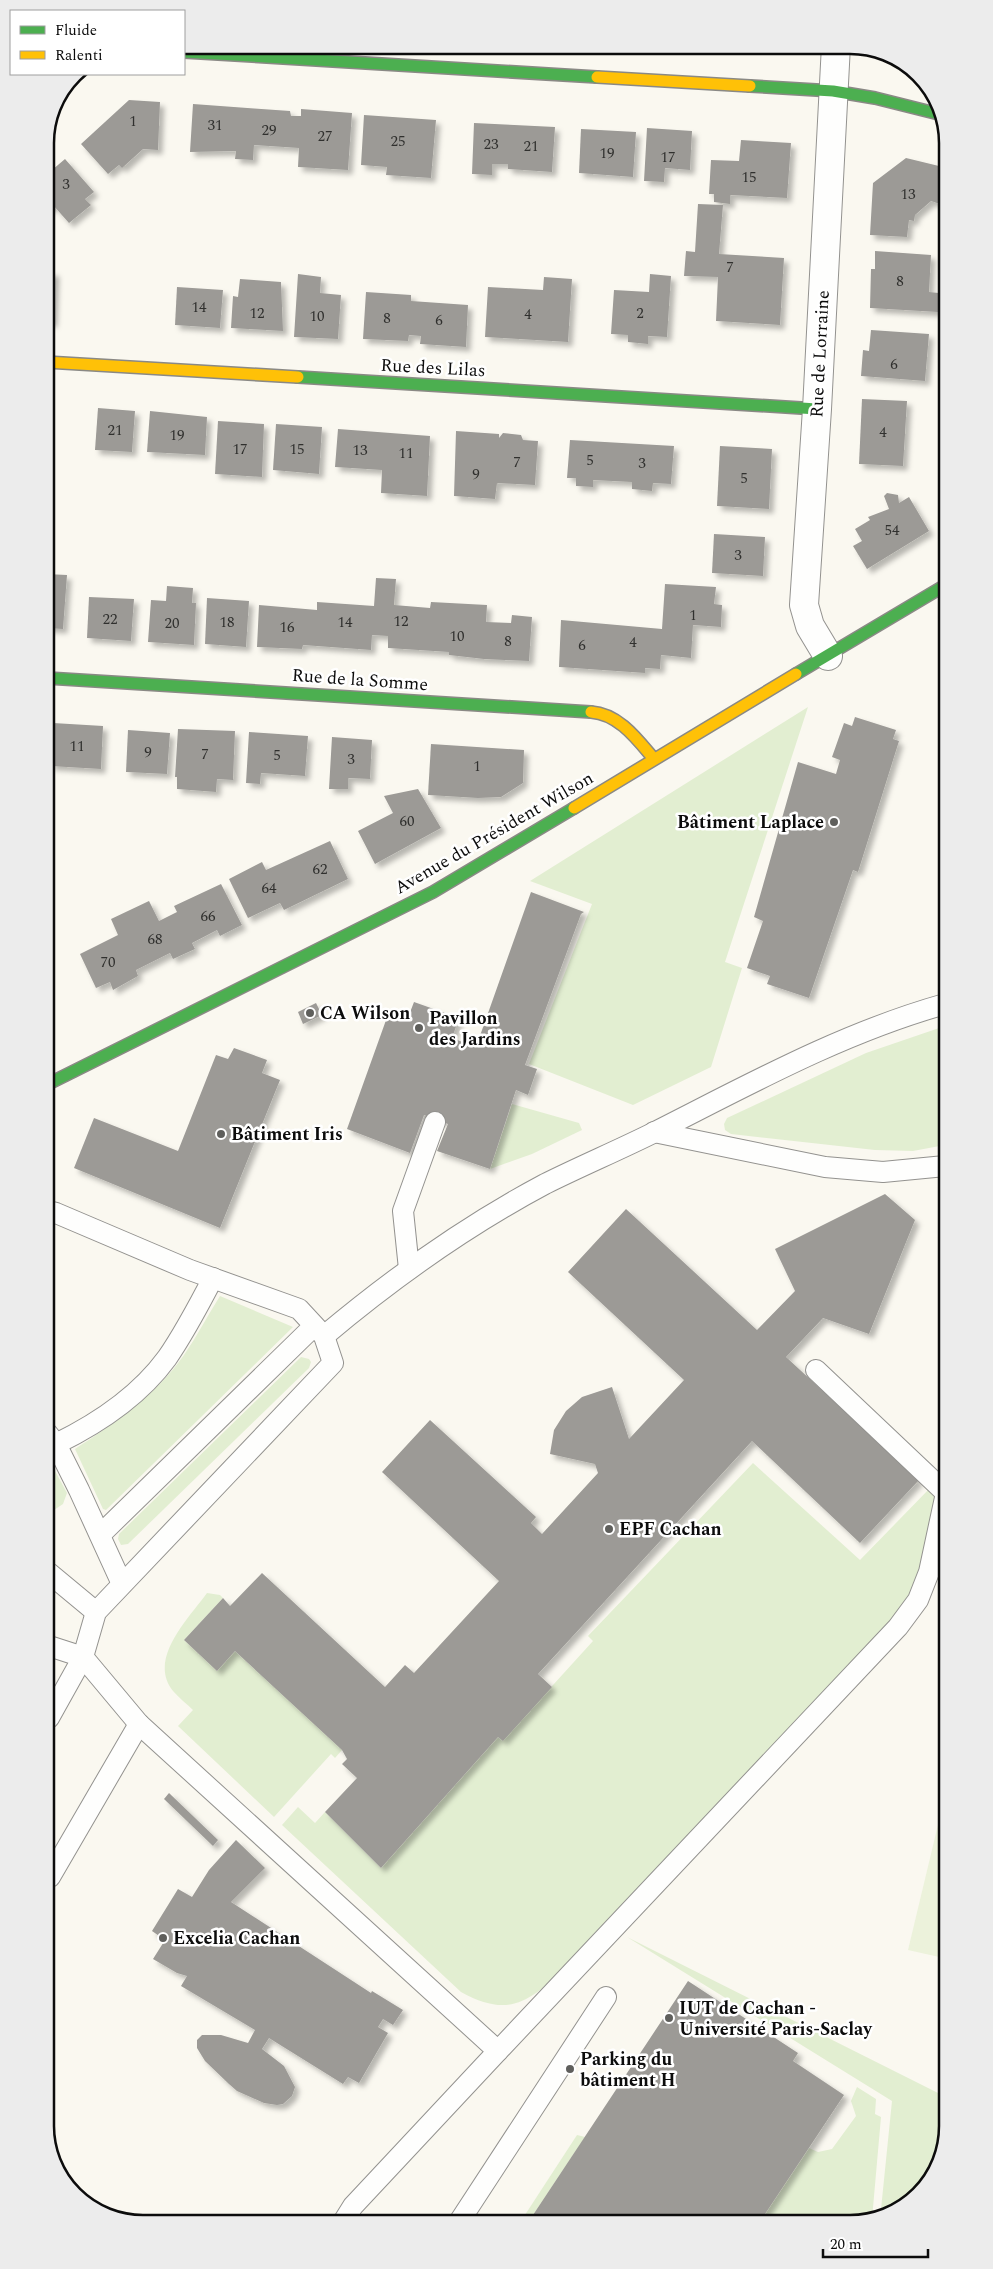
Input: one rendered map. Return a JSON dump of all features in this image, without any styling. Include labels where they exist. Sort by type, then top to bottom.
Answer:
[{"type":"street","points":[[217,54],[833,91],[867,96],[934,113]]},
{"type":"street","name":"Rue de Lorraine","points":[[828,656],[810,626],[804,606],[818,409],[835,54]]},
{"type":"street","name":"Rue des Lilas","points":[[54,362],[818,409]]},
{"type":"street","name":"Avenue du Président Wilson","points":[[54,1081],[434,892],[939,589]]},
{"type":"street","name":"Rue de la Somme","points":[[54,679],[604,714],[630,731],[654,759]]},
{"type":"lane","points":[[100,1534],[319,1331],[365,1302],[453,1237],[545,1184],[654,1132],[760,1076],[845,1038],[939,1006]]},
{"type":"lane","points":[[409,1270],[403,1211],[435,1122]]},
{"type":"lane","points":[[654,1132],[824,1167],[883,1172],[939,1172]]},
{"type":"lane","points":[[54,1212],[213,1278],[299,1309],[319,1331],[333,1363],[96,1612],[83,1657],[54,1709]]},
{"type":"lane","points":[[54,1439],[76,1434],[131,1396],[166,1359],[190,1323],[213,1278]]},
{"type":"lane","points":[[816,1370],[939,1485]]},
{"type":"lane","points":[[54,1443],[100,1534],[122,1584]]},
{"type":"lane","points":[[347,2215],[353,2206],[498,2051],[898,1627],[918,1600],[930,1572],[939,1527]]},
{"type":"lane","points":[[54,1577],[96,1612]]},
{"type":"lane","points":[[54,1648],[83,1657],[139,1724],[498,2051]]},
{"type":"lane","points":[[54,1870],[139,1724]]},
{"type":"lane","points":[[464,2215],[606,1996]]},
{"type":"green space","points":[[808,707],[725,962],[742,968],[711,1067],[633,1105],[529,1064],[592,904],[530,881]]},
{"type":"green space","points":[[939,1028],[939,1146],[913,1151],[875,1150],[731,1134],[725,1130],[724,1124],[727,1118],[866,1053]]},
{"type":"green space","points":[[512,1104],[579,1123],[582,1130],[532,1154],[490,1169]]},
{"type":"green space","points":[[220,1296],[293,1327],[106,1510],[103,1509],[75,1449],[120,1418],[161,1383],[184,1355]]},
{"type":"green space","points":[[301,1357],[309,1359],[311,1362],[309,1368],[128,1544],[121,1545],[118,1539],[119,1534]]},
{"type":"green space","points":[[753,1463],[860,1560],[930,1488],[936,1492],[926,1553],[916,1582],[909,1595],[901,1609],[553,1980],[529,1997],[506,2005],[478,2000],[461,1992],[282,1825],[298,1807],[315,1823],[325,1812],[381,1868],[498,1737],[503,1740],[593,1641],[588,1636]]},
{"type":"green space","points":[[54,1469],[67,1493],[63,1504],[54,1510]]},
{"type":"green space","points":[[207,1593],[220,1595],[223,1598],[184,1640],[217,1671],[235,1651],[342,1750],[335,1758],[331,1754],[274,1817],[178,1726],[193,1710],[173,1691],[166,1679],[165,1666],[173,1639]]},
{"type":"green space","points":[[939,1820],[939,1957],[908,1950]]},
{"type":"green space","points":[[627,1937],[939,2093],[938,2138],[935,2155],[930,2166],[917,2185],[905,2197],[881,2210],[892,2101]]},
{"type":"green space","points":[[857,2087],[876,2099],[875,2114],[881,2117],[873,2213],[851,2215],[764,2215],[809,2148],[818,2152],[832,2149],[856,2116],[851,2101]]},
{"type":"green space","points":[[577,2135],[585,2137],[533,2215],[525,2215]]},
{"type":"building","points":[[129,100],[160,102],[158,150],[143,149],[122,168],[119,165],[108,174],[81,144]]},
{"type":"building","points":[[193,104],[290,111],[291,116],[301,116],[301,109],[352,113],[348,170],[298,167],[299,148],[254,145],[253,160],[235,159],[236,151],[190,152]]},
{"type":"building","points":[[364,115],[436,120],[431,178],[386,175],[387,167],[361,165]]},
{"type":"building","points":[[474,123],[555,127],[552,172],[508,169],[508,164],[492,164],[492,175],[472,174]]},
{"type":"building","points":[[647,128],[692,131],[690,170],[665,168],[664,182],[644,181]]},
{"type":"building","points":[[581,129],[636,132],[633,177],[579,173]]},
{"type":"building","points":[[741,140],[791,143],[787,198],[730,195],[730,204],[714,202],[714,194],[709,194],[711,160],[739,161]]},
{"type":"building","points":[[906,158],[939,166],[939,204],[931,201],[915,215],[914,221],[909,220],[907,237],[870,235],[873,183]]},
{"type":"building","points":[[65,159],[94,192],[85,199],[91,205],[69,223],[54,206],[54,168]]},
{"type":"building","points":[[698,204],[723,205],[719,254],[784,258],[780,325],[716,321],[718,277],[684,276],[686,251],[695,252]]},
{"type":"building","points":[[875,251],[931,255],[929,292],[939,293],[938,312],[870,308],[871,269],[875,269]]},
{"type":"building","points":[[298,274],[321,277],[320,293],[341,295],[338,339],[294,337]]},
{"type":"building","points":[[650,274],[671,276],[667,337],[648,336],[648,344],[628,342],[628,335],[611,334],[614,290],[649,292]]},
{"type":"building","points":[[544,277],[572,279],[568,342],[485,337],[488,287],[543,290]]},
{"type":"building","points":[[240,279],[281,282],[283,331],[231,328],[233,296],[238,297]]},
{"type":"building","points":[[177,287],[223,290],[220,328],[175,325]]},
{"type":"building","points":[[366,292],[411,295],[411,301],[468,305],[466,347],[420,344],[421,336],[409,335],[408,341],[363,339]]},
{"type":"building","points":[[871,330],[929,334],[925,381],[861,376],[863,350],[869,351]]},
{"type":"building","points":[[862,399],[907,401],[903,466],[859,464]]},
{"type":"building","points":[[98,408],[135,411],[132,452],[95,450]]},
{"type":"building","points":[[150,411],[207,417],[205,455],[147,452]]},
{"type":"building","points":[[218,421],[264,424],[262,477],[215,474]]},
{"type":"building","points":[[276,424],[322,427],[319,474],[273,470]]},
{"type":"building","points":[[338,429],[430,436],[427,496],[381,493],[382,470],[335,467]]},
{"type":"building","points":[[456,431],[499,434],[499,438],[503,433],[521,435],[523,440],[538,441],[535,485],[497,483],[495,499],[454,496]]},
{"type":"building","points":[[570,440],[674,446],[671,484],[653,483],[652,491],[632,489],[632,482],[593,480],[593,487],[576,486],[576,478],[567,478]]},
{"type":"building","points":[[720,446],[772,449],[769,509],[717,506]]},
{"type":"building","points":[[887,493],[898,495],[899,503],[909,497],[929,531],[867,569],[853,546],[862,541],[855,529],[870,520],[868,517],[889,509],[884,496]]},
{"type":"building","points":[[714,534],[765,537],[763,576],[712,573]]},
{"type":"building","points":[[54,574],[67,575],[63,629],[54,628]]},
{"type":"building","points":[[376,578],[396,579],[394,605],[430,608],[431,602],[487,605],[486,622],[511,623],[512,615],[532,617],[529,661],[484,659],[449,655],[449,652],[388,648],[388,636],[372,635],[371,650],[303,645],[302,649],[257,647],[259,605],[317,610],[317,602],[374,606]]},
{"type":"building","points":[[665,584],[716,587],[714,604],[722,605],[721,627],[693,625],[691,658],[661,655],[660,669],[645,668],[645,673],[559,667],[561,620],[662,629]]},
{"type":"building","points":[[167,586],[193,588],[192,603],[196,603],[194,645],[148,642],[151,600],[166,601]]},
{"type":"building","points":[[89,597],[134,599],[131,641],[87,638]]},
{"type":"building","points":[[207,598],[249,601],[246,647],[205,644]]},
{"type":"building","name":"Bâtiment Laplace","points":[[855,717],[896,730],[893,739],[899,741],[858,872],[853,870],[809,998],[767,984],[770,976],[747,968],[763,921],[754,917],[798,762],[836,774],[840,760],[832,757],[844,723],[852,726]]},
{"type":"building","points":[[54,723],[103,726],[101,769],[54,766]]},
{"type":"building","points":[[178,729],[235,731],[233,780],[217,779],[216,792],[177,789],[177,777],[175,777]]},
{"type":"building","points":[[128,730],[170,733],[167,774],[126,772]]},
{"type":"building","points":[[249,732],[308,736],[305,776],[261,773],[260,784],[246,783]]},
{"type":"building","points":[[332,737],[372,740],[370,779],[348,778],[348,789],[329,789]]},
{"type":"building","points":[[431,744],[524,750],[523,783],[501,797],[478,798],[428,795]]},
{"type":"building","points":[[418,789],[441,828],[375,864],[358,831],[393,813],[384,796]]},
{"type":"building","points":[[330,841],[348,879],[284,910],[280,903],[248,918],[229,879],[262,862],[266,870]]},
{"type":"building","points":[[221,884],[242,925],[220,936],[217,930],[192,943],[195,949],[173,959],[170,953],[136,970],[138,976],[113,990],[110,982],[96,988],[80,954],[118,935],[111,919],[149,901],[159,921],[177,912],[174,906]]},
{"type":"building","name":"Pavillon des Jardins","points":[[531,892],[584,912],[581,914],[525,1065],[537,1069],[528,1095],[516,1090],[490,1169],[437,1151],[448,1124],[424,1115],[410,1153],[347,1129],[390,1009],[409,1015],[414,1002],[459,1018],[452,1038],[476,1047]]},
{"type":"building","name":"CA Wilson","points":[[316,1003],[322,1015],[303,1024],[298,1012]]},
{"type":"building","name":"Bâtiment Iris","points":[[234,1048],[267,1060],[262,1073],[280,1080],[220,1228],[74,1168],[94,1118],[178,1151],[216,1055],[228,1059]]},
{"type":"building","name":"EPF Cachan","points":[[885,1194],[915,1220],[869,1334],[823,1318],[786,1357],[919,1480],[860,1543],[752,1441],[538,1674],[552,1687],[503,1741],[498,1737],[381,1868],[325,1812],[357,1778],[342,1764],[347,1759],[342,1750],[235,1651],[217,1671],[184,1640],[223,1598],[230,1606],[262,1573],[385,1687],[405,1665],[414,1673],[499,1581],[382,1472],[430,1420],[536,1517],[531,1523],[542,1534],[598,1473],[595,1464],[550,1454],[554,1430],[566,1411],[582,1397],[612,1387],[629,1439],[684,1380],[568,1272],[626,1209],[757,1330],[795,1291],[775,1249]]},
{"type":"building","points":[[169,1793],[218,1840],[213,1846],[164,1799]]},
{"type":"building","points":[[236,1840],[265,1868],[231,1902],[371,1993],[372,1991],[403,2010],[393,2025],[383,2019],[378,2027],[388,2033],[359,2083],[348,2077],[343,2084],[269,2038],[262,2049],[284,2066],[295,2087],[292,2096],[283,2104],[264,2103],[237,2091],[205,2061],[197,2048],[197,2040],[202,2035],[221,2035],[248,2043],[255,2030],[181,1986],[187,1976],[177,1973],[153,1959],[165,1940],[152,1931],[178,1889],[192,1897],[209,1870]]},
{"type":"building","points":[[688,1981],[798,2053],[793,2061],[844,2095],[764,2215],[533,2215]]},
{"type":"traffic: fast","points":[[217,54],[597,77]]},
{"type":"traffic: fast","points":[[750,86],[833,91],[875,98],[934,113]]},
{"type":"traffic: fast","points":[[298,377],[817,409]]},
{"type":"traffic: fast","points":[[796,674],[939,589]]},
{"type":"traffic: fast","points":[[54,678],[591,712]]},
{"type":"traffic: fast","points":[[54,1081],[433,892],[574,808]]},
{"type":"traffic: slow","points":[[597,77],[750,86]]},
{"type":"traffic: slow","points":[[54,362],[298,377]]},
{"type":"traffic: slow","points":[[574,808],[796,674]]},
{"type":"traffic: slow","points":[[591,712],[610,717],[619,722],[654,759]]},
{"type":"place","name":"Bâtiment Laplace","points":[[834,822]]},
{"type":"place","name":"CA Wilson","points":[[310,1013]]},
{"type":"place","name":"Pavillon des Jardins","points":[[419,1028]]},
{"type":"place","name":"Bâtiment Iris","points":[[221,1134]]},
{"type":"place","name":"EPF Cachan","points":[[609,1529]]},
{"type":"place","name":"Excelia Cachan","points":[[163,1938]]},
{"type":"place","name":"IUT de Cachan - Université Paris-Saclay","points":[[669,2018]]},
{"type":"place","name":"Parking du bâtiment H","points":[[570,2069]]}]
